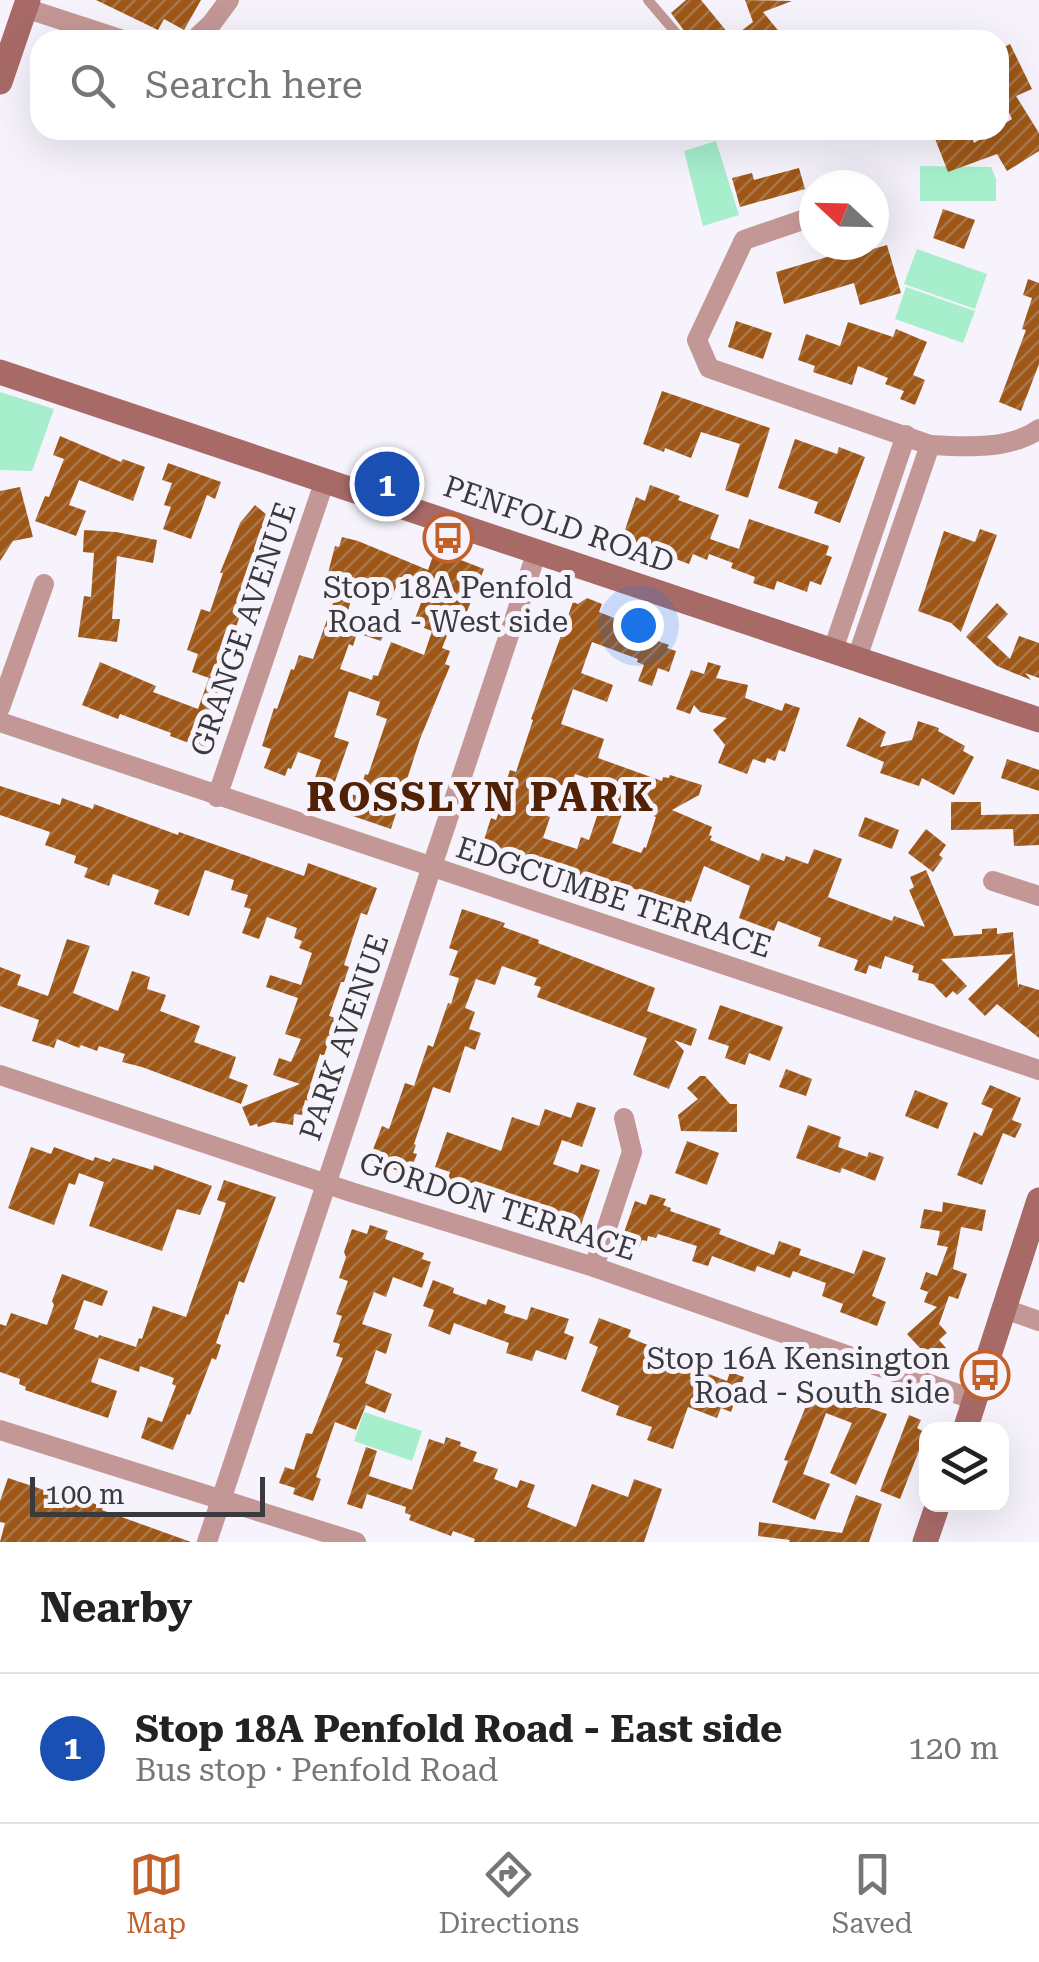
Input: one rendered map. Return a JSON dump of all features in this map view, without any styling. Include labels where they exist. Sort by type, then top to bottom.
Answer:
[{"type":"main road","points":[[0,82],[26,4]]},
{"type":"main road","name":"PENFOLD ROAD","points":[[0,372],[1039,720]]},
{"type":"main road","points":[[968,1422],[1039,1200]]},
{"type":"main road","points":[[925,1542],[935,1512]]},
{"type":"street","points":[[205,30],[229,0]]},
{"type":"street","points":[[26,4],[96,30]]},
{"type":"street","points":[[799,221],[744,240],[696,340],[709,368],[930,444],[1008,442],[1039,429]]},
{"type":"street","points":[[845,654],[906,435]]},
{"type":"street","points":[[845,654],[930,444]]},
{"type":"street","name":"GRANGE AVENUE","points":[[217,797],[324,480]]},
{"type":"street","name":"PARK AVENUE","points":[[207,1542],[536,551]]},
{"type":"street","points":[[0,708],[44,584]]},
{"type":"street","name":"EDGCUMBE TERRACE","points":[[0,722],[1039,1070]]},
{"type":"street","points":[[993,881],[1039,896]]},
{"type":"street","name":"GORDON TERRACE","points":[[0,1075],[326,1183],[594,1266],[975,1400]]},
{"type":"street","points":[[594,1266],[632,1152],[624,1118]]},
{"type":"street","points":[[1005,1309],[1039,1321]]},
{"type":"street","points":[[0,1430],[356,1542]]},
{"type":"lane","points":[[648,0],[674,30]]},
{"type":"green space","points":[[716,141],[739,215],[703,226],[684,151]]},
{"type":"green space","points":[[920,166],[991,167],[996,179],[996,201],[920,201]]},
{"type":"green space","points":[[917,249],[987,274],[975,309],[904,284]]},
{"type":"green space","points":[[906,287],[975,311],[963,343],[895,319]]},
{"type":"green space","points":[[0,392],[54,409],[32,471],[0,470]]},
{"type":"green space","points":[[364,1412],[422,1431],[412,1461],[354,1441]]},
{"type":"building","points":[[96,0],[201,0],[184,30],[164,19],[158,30]]},
{"type":"building","points":[[686,0],[701,0],[725,30],[684,30],[671,13]]},
{"type":"building","points":[[745,0],[792,1],[763,12],[778,30],[742,30],[753,22]]},
{"type":"building","points":[[1009,45],[1032,89],[1016,96],[1039,133],[1039,151],[1007,171],[997,154],[948,172],[936,140],[974,143],[1009,140]]},
{"type":"building","points":[[800,170],[799,191],[740,207],[732,178],[752,173],[754,180]]},
{"type":"building","points":[[943,209],[975,220],[964,249],[933,238]]},
{"type":"building","points":[[889,252],[901,293],[860,305],[854,283],[784,304],[776,272],[817,260],[889,260]]},
{"type":"building","points":[[1028,279],[1039,283],[1039,364],[1021,411],[999,402],[1026,330],[1022,329],[1032,298],[1023,295]]},
{"type":"building","points":[[736,321],[772,333],[763,359],[728,347]]},
{"type":"building","points":[[848,322],[893,337],[896,329],[927,342],[913,375],[925,380],[915,405],[900,399],[904,391],[885,384],[888,378],[858,366],[852,385],[813,372],[815,366],[798,360],[806,334],[840,346]]},
{"type":"building","points":[[662,391],[770,428],[748,498],[725,490],[740,444],[701,432],[691,458],[643,444]]},
{"type":"building","points":[[60,436],[121,462],[123,459],[145,467],[133,501],[79,480],[69,505],[86,511],[76,536],[35,521],[64,459],[53,455]]},
{"type":"building","points":[[795,439],[837,454],[839,447],[865,457],[840,523],[814,513],[818,502],[778,488]]},
{"type":"building","points":[[168,463],[221,482],[215,499],[207,495],[191,539],[163,529],[171,507],[164,505],[172,483],[162,480]]},
{"type":"building","points":[[650,485],[719,515],[710,539],[739,549],[749,519],[829,546],[826,555],[832,557],[821,585],[810,581],[807,592],[777,581],[774,590],[753,583],[755,577],[709,554],[707,560],[693,554],[689,564],[622,539],[636,497],[645,501]]},
{"type":"building","points":[[20,487],[33,537],[13,541],[0,561],[0,491]]},
{"type":"building","points":[[255,505],[273,520],[262,534],[273,538],[257,579],[253,577],[232,639],[226,664],[239,669],[208,750],[120,714],[118,719],[82,705],[100,662],[156,686],[153,692],[198,709],[209,678],[192,672],[198,654],[187,650],[201,609],[210,612],[240,523]]},
{"type":"building","points":[[980,529],[997,535],[961,632],[951,623],[918,611],[944,531],[975,542]]},
{"type":"building","points":[[84,530],[157,540],[153,563],[117,556],[112,619],[120,619],[117,642],[78,637],[84,596],[91,597],[94,553],[83,552]]},
{"type":"building","points":[[342,537],[358,541],[428,570],[435,550],[484,569],[462,624],[453,621],[442,648],[450,651],[445,664],[450,666],[420,739],[391,829],[344,813],[351,794],[358,796],[365,774],[368,775],[387,719],[376,715],[380,702],[349,691],[334,737],[349,742],[332,790],[313,784],[321,760],[298,752],[285,776],[264,768],[271,749],[262,746],[274,708],[277,709],[299,655],[313,659],[333,603],[321,600],[335,546],[339,547]],"holes":[[[397,584],[424,595],[413,624],[432,631],[424,655],[391,642],[378,676],[373,675],[372,680],[340,669],[357,633],[381,641],[386,629],[347,615],[355,585],[391,600]]]},
{"type":"building","points":[[587,598],[602,604],[599,612],[624,622],[620,633],[644,643],[653,644],[655,640],[676,651],[669,672],[658,668],[652,686],[638,681],[644,665],[638,659],[592,642],[581,673],[613,685],[607,702],[573,689],[561,724],[604,739],[598,758],[662,781],[670,775],[702,785],[699,795],[672,810],[712,827],[710,840],[759,861],[762,853],[808,864],[814,849],[842,859],[828,897],[892,921],[894,916],[925,927],[909,890],[914,887],[910,877],[926,870],[954,936],[982,934],[982,929],[997,928],[997,934],[1013,932],[1018,988],[1019,984],[1039,990],[1039,1038],[997,1004],[985,1016],[968,999],[1013,954],[941,959],[967,986],[946,998],[933,984],[918,980],[919,974],[912,972],[914,966],[885,956],[881,969],[869,965],[866,974],[854,970],[858,960],[818,946],[821,938],[778,921],[774,931],[739,918],[750,886],[704,866],[691,902],[686,900],[684,905],[601,878],[599,882],[542,866],[540,870],[505,850],[483,843],[491,818],[496,820],[510,770],[516,772],[573,602],[578,604]],"holes":[[[575,774],[599,782],[593,799],[597,800],[594,808],[599,810],[589,840],[581,837],[577,849],[543,838],[550,817],[543,814],[554,783],[571,788]],[[625,806],[656,817],[641,853],[612,843]]]},
{"type":"building","points":[[997,603],[1008,614],[987,637],[1010,659],[1019,636],[1039,643],[1039,678],[1025,673],[1031,680],[997,666],[966,637]]},
{"type":"building","points":[[708,662],[721,666],[716,678],[748,685],[745,698],[782,711],[785,703],[800,708],[785,752],[779,750],[775,761],[753,759],[747,774],[718,763],[725,745],[713,730],[727,718],[700,712],[694,705],[690,714],[676,709],[691,670],[704,674]]},
{"type":"building","points":[[859,717],[886,732],[880,747],[912,740],[918,721],[939,728],[938,731],[965,746],[963,751],[974,757],[954,795],[922,778],[919,786],[880,773],[884,762],[846,746]]},
{"type":"building","points":[[1007,759],[1039,770],[1039,791],[1001,778]]},
{"type":"building","points":[[0,786],[60,805],[62,798],[93,809],[94,804],[304,876],[308,863],[377,888],[367,915],[361,913],[344,965],[349,967],[329,1016],[336,1018],[310,1086],[315,1088],[310,1101],[305,1100],[302,1115],[294,1114],[293,1125],[273,1122],[250,1126],[242,1107],[300,1084],[273,1075],[279,1058],[291,1062],[301,1039],[285,1034],[298,998],[266,987],[270,975],[301,985],[312,953],[299,948],[302,941],[294,938],[297,928],[267,917],[259,939],[242,933],[251,909],[244,907],[248,895],[231,890],[234,880],[205,870],[189,916],[154,904],[159,890],[113,874],[109,886],[84,877],[88,868],[74,863],[76,856],[45,845],[50,832],[0,815]]},
{"type":"building","points":[[951,802],[981,802],[981,815],[1039,814],[1039,845],[1014,846],[1013,829],[951,830]]},
{"type":"building","points":[[865,817],[899,830],[892,849],[858,836]]},
{"type":"building","points":[[926,829],[946,845],[933,872],[908,853]]},
{"type":"building","points":[[462,909],[505,923],[503,927],[539,940],[538,943],[655,988],[647,1011],[697,1029],[691,1046],[674,1040],[684,1051],[669,1089],[633,1075],[647,1038],[537,997],[541,987],[534,985],[537,978],[502,966],[495,985],[476,979],[465,1008],[475,1012],[469,1029],[481,1033],[475,1050],[465,1046],[450,1093],[433,1087],[414,1144],[413,1153],[417,1154],[409,1175],[369,1160],[382,1126],[389,1129],[405,1083],[414,1086],[428,1045],[433,1047],[448,1003],[451,1004],[459,978],[449,975],[458,951],[449,948]]},
{"type":"building","points":[[67,939],[90,946],[73,993],[118,1011],[132,971],[150,977],[147,989],[166,995],[160,1011],[200,1026],[194,1042],[236,1057],[229,1078],[248,1085],[241,1104],[122,1062],[125,1054],[99,1046],[97,1051],[81,1045],[79,1048],[57,1039],[54,1048],[32,1041],[39,1020],[0,1006],[0,967],[21,975],[17,985],[48,996]]},
{"type":"building","points":[[720,1005],[783,1027],[770,1061],[749,1053],[745,1065],[725,1058],[729,1046],[708,1039]]},
{"type":"building","points":[[786,1069],[812,1079],[806,1096],[779,1087]]},
{"type":"building","points":[[705,1076],[730,1104],[737,1104],[737,1132],[681,1131],[678,1115],[698,1099],[687,1088]]},
{"type":"building","points":[[990,1085],[1021,1098],[1012,1120],[1022,1124],[1015,1138],[1003,1133],[982,1185],[957,1175],[974,1132],[982,1136],[993,1109],[981,1104]]},
{"type":"building","points":[[915,1090],[948,1103],[938,1129],[905,1116]]},
{"type":"building","points":[[577,1102],[596,1108],[582,1147],[562,1140],[553,1164],[578,1173],[581,1164],[600,1170],[580,1228],[542,1215],[543,1210],[504,1196],[505,1191],[475,1181],[473,1187],[448,1179],[450,1172],[435,1167],[447,1132],[501,1151],[512,1117],[539,1126],[545,1109],[571,1118]]},
{"type":"building","points":[[808,1125],[841,1137],[838,1147],[867,1157],[869,1152],[884,1157],[875,1181],[842,1168],[840,1173],[796,1158]]},
{"type":"building","points":[[687,1141],[719,1153],[707,1185],[675,1173]]},
{"type":"building","points":[[31,1147],[51,1154],[54,1147],[93,1161],[95,1157],[110,1162],[113,1158],[153,1170],[154,1165],[212,1186],[200,1215],[177,1209],[162,1251],[89,1226],[104,1182],[79,1173],[75,1185],[69,1183],[54,1225],[8,1208]]},
{"type":"building","points":[[224,1180],[276,1197],[244,1283],[239,1281],[226,1314],[216,1343],[221,1345],[216,1360],[212,1358],[173,1450],[141,1438],[148,1417],[162,1422],[176,1386],[172,1384],[174,1378],[140,1366],[139,1372],[99,1358],[91,1382],[117,1391],[108,1418],[25,1390],[20,1379],[0,1372],[0,1324],[6,1326],[11,1313],[47,1325],[62,1274],[108,1291],[102,1306],[84,1300],[74,1329],[98,1338],[99,1335],[136,1347],[153,1306],[186,1317],[226,1203],[217,1200]]},
{"type":"building","points":[[650,1194],[666,1199],[663,1205],[670,1211],[721,1229],[719,1234],[774,1255],[779,1241],[801,1249],[799,1255],[854,1274],[863,1250],[886,1258],[872,1296],[886,1302],[877,1326],[840,1312],[843,1304],[822,1296],[826,1283],[793,1271],[790,1278],[757,1266],[755,1272],[712,1256],[708,1266],[692,1261],[697,1246],[658,1234],[656,1238],[648,1236],[647,1241],[642,1240],[639,1247],[621,1241],[635,1201],[646,1205]]},
{"type":"building","points":[[943,1202],[986,1210],[982,1231],[961,1227],[953,1269],[967,1274],[958,1299],[949,1296],[939,1324],[947,1333],[939,1340],[946,1348],[932,1361],[907,1334],[937,1307],[924,1302],[928,1292],[920,1289],[926,1272],[937,1276],[948,1247],[937,1245],[940,1231],[920,1228],[924,1209],[942,1212]]},
{"type":"building","points":[[370,1225],[388,1231],[385,1239],[424,1253],[422,1259],[431,1262],[422,1288],[393,1277],[386,1297],[374,1292],[362,1324],[392,1334],[386,1354],[376,1350],[365,1383],[392,1394],[385,1413],[366,1405],[356,1430],[335,1422],[316,1477],[321,1479],[313,1501],[293,1494],[295,1488],[279,1483],[285,1467],[294,1470],[306,1433],[312,1434],[343,1358],[336,1356],[340,1344],[333,1342],[342,1316],[336,1314],[348,1281],[339,1278],[344,1252],[352,1229],[367,1234]]},
{"type":"building","points":[[433,1280],[454,1288],[453,1293],[486,1305],[488,1299],[506,1306],[504,1313],[527,1320],[531,1307],[569,1319],[564,1333],[574,1337],[566,1360],[536,1350],[532,1361],[506,1353],[509,1343],[454,1323],[450,1335],[428,1326],[434,1310],[423,1306]]},
{"type":"building","points":[[599,1318],[631,1330],[628,1337],[702,1367],[701,1371],[727,1381],[730,1372],[744,1377],[731,1412],[721,1408],[717,1418],[688,1407],[673,1449],[647,1440],[652,1427],[616,1415],[619,1406],[581,1391],[598,1347],[589,1343]]},
{"type":"building","points":[[800,1384],[887,1414],[856,1485],[830,1473],[852,1423],[826,1413],[803,1474],[830,1484],[815,1520],[772,1502],[806,1406],[794,1402]]},
{"type":"building","points":[[909,1415],[921,1420],[917,1428],[919,1451],[900,1499],[880,1491]]},
{"type":"building","points":[[446,1437],[477,1452],[473,1461],[498,1469],[494,1479],[517,1488],[520,1480],[535,1485],[527,1507],[576,1527],[592,1484],[628,1497],[634,1479],[662,1489],[644,1542],[474,1542],[475,1539],[453,1531],[451,1536],[409,1520],[411,1515],[405,1513],[406,1507],[367,1494],[362,1509],[347,1504],[366,1447],[377,1451],[369,1476],[412,1490],[429,1439],[444,1444]]},
{"type":"building","points":[[8,1478],[90,1502],[103,1507],[102,1510],[191,1542],[0,1542],[5,1523],[0,1522],[0,1501]]},
{"type":"building","points":[[856,1495],[882,1504],[869,1542],[789,1542],[758,1536],[759,1522],[842,1533]]},
{"type":"place","name":"Stop 18A Penfold Road - East side","points":[[387,484]]},
{"type":"place","name":"Stop 18A Penfold Road - West side","points":[[448,538]]},
{"type":"place","name":"Stop 16A Kensington Road - South side","points":[[985,1375]]},
{"type":"district","name":"ROSSLYN PARK","points":[[481,797]]}]
